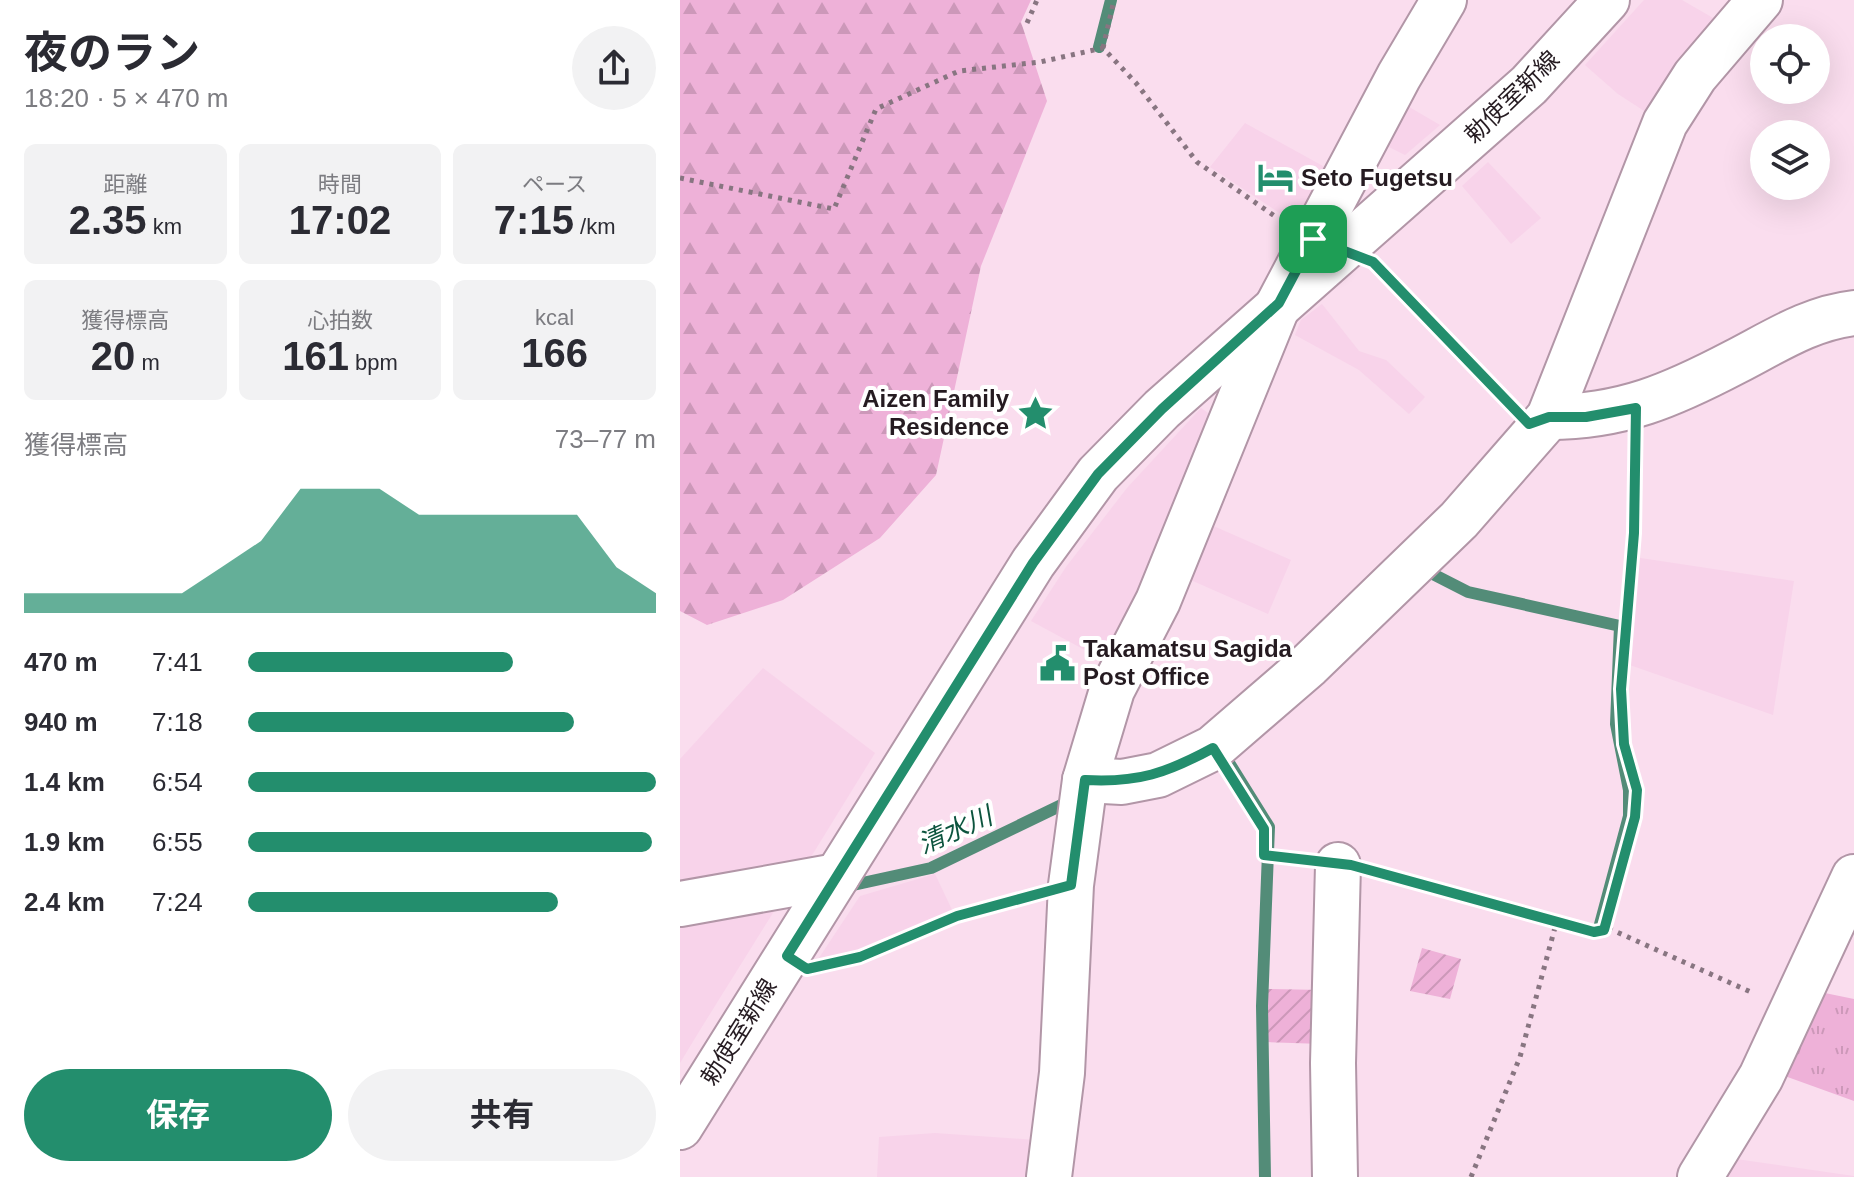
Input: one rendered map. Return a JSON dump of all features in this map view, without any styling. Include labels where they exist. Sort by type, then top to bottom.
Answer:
[{"type":"street","points":[[1327,245],[1399,76],[1444,0]]},
{"type":"street","name":"勅使室新線","points":[[680,1127],[1033,563],[1098,474],[1162,409],[1279,303],[1327,245],[1529,85],[1607,0]]},
{"type":"street","points":[[1085,780],[1122,782],[1158,775],[1213,748],[1309,665],[1459,520],[1549,417],[1665,123],[1695,76],[1760,0]]},
{"type":"street","points":[[1049,1177],[1062,1073],[1071,885],[1085,780],[1112,690],[1158,601],[1279,303]]},
{"type":"street","points":[[1549,417],[1586,417],[1636,408],[1669,395],[1810,323],[1854,313]]},
{"type":"street","points":[[1335,1177],[1333,1063],[1338,865]]},
{"type":"street","points":[[1700,1177],[1761,1077],[1854,877]]},
{"type":"street","points":[[680,904],[830,886]]},
{"type":"path","points":[[1027,23],[1037,0]]},
{"type":"path","points":[[1103,48],[1114,0]]},
{"type":"path","points":[[680,178],[834,209],[876,109],[959,71],[1040,62],[1103,48]]},
{"type":"path","points":[[1103,48],[1136,83],[1197,162],[1229,188],[1327,245],[1373,262],[1529,424],[1549,417]]},
{"type":"path","points":[[1604,930],[1635,817],[1637,790],[1624,744],[1621,689],[1634,533],[1636,408]]},
{"type":"path","points":[[1213,748],[1264,829],[1264,855],[1397,877],[1594,932],[1610,929],[1792,1011]]},
{"type":"path","points":[[787,956],[807,969],[860,957],[957,916],[1071,885]]},
{"type":"path","points":[[1471,1177],[1520,1057],[1557,920]]},
{"type":"shaded area","points":[[1644,0],[1682,0],[1720,22],[1655,118],[1618,94],[1585,65]]},
{"type":"shaded area","points":[[1404,104],[1440,125],[1405,155],[1385,145]]},
{"type":"shaded area","name":"Seto Fugetsu","points":[[1245,123],[1332,171],[1302,228],[1210,167]]},
{"type":"shaded area","points":[[1488,162],[1541,218],[1511,244],[1462,186]]},
{"type":"shaded area","points":[[1322,304],[1359,351],[1386,360],[1425,397],[1409,414],[1359,370],[1295,335],[1301,320]]},
{"type":"shaded area","points":[[1201,408],[1215,418],[1142,594],[1107,662],[1031,621],[1066,567],[1127,488]]},
{"type":"shaded area","points":[[1209,524],[1291,560],[1268,614],[1186,578]]},
{"type":"shaded area","points":[[1634,557],[1794,581],[1773,715],[1624,663]]},
{"type":"shaded area","points":[[763,668],[875,753],[806,865],[680,889],[680,759]]},
{"type":"shaded area","points":[[935,874],[954,914],[858,955],[815,964],[860,896]]},
{"type":"shaded area","points":[[776,908],[700,1030],[680,1063],[680,927]]},
{"type":"shaded area","points":[[935,1133],[1036,1140],[1030,1177],[877,1177],[879,1137]]},
{"type":"shaded area","points":[[1729,1158],[1854,1176],[1854,1177],[1719,1177]]},
{"type":"green space","points":[[680,0],[1031,0],[1021,22],[1047,101],[981,266],[936,475],[880,538],[783,600],[707,625],[680,611]]},
{"type":"green space","points":[[1422,948],[1461,959],[1450,999],[1410,991]]},
{"type":"green space","points":[[1266,989],[1323,990],[1322,1044],[1265,1042]]},
{"type":"green space","points":[[1820,992],[1854,999],[1854,1101],[1782,1075]]},
{"type":"waterway","points":[[1099,47],[1111,0]]},
{"type":"waterway","points":[[1421,568],[1468,592],[1620,626],[1616,724],[1629,790],[1629,816],[1599,928]]},
{"type":"waterway","points":[[1221,750],[1269,827],[1262,1006],[1265,1177]]},
{"type":"waterway","name":"清水川","points":[[844,887],[931,868],[1072,800]]},
{"type":"place","name":"Seto Fugetsu","points":[[1275,178]]},
{"type":"place","name":"Aizen Family Residence","points":[[1035,413]]},
{"type":"place","name":"Takamatsu Sagida Post Office","points":[[1057,663]]},
{"type":"route","points":[[1313,239],[1373,262],[1529,424],[1549,417],[1586,417],[1636,408],[1634,533],[1623,649],[1621,713],[1626,754],[1637,790],[1635,817],[1604,930],[1594,932],[1351,865],[1264,855],[1264,829],[1213,748],[1158,775],[1122,782],[1085,780],[1071,885],[957,916],[860,957],[807,969],[787,956],[1033,563],[1098,474],[1162,409],[1279,303],[1313,239]]}]
